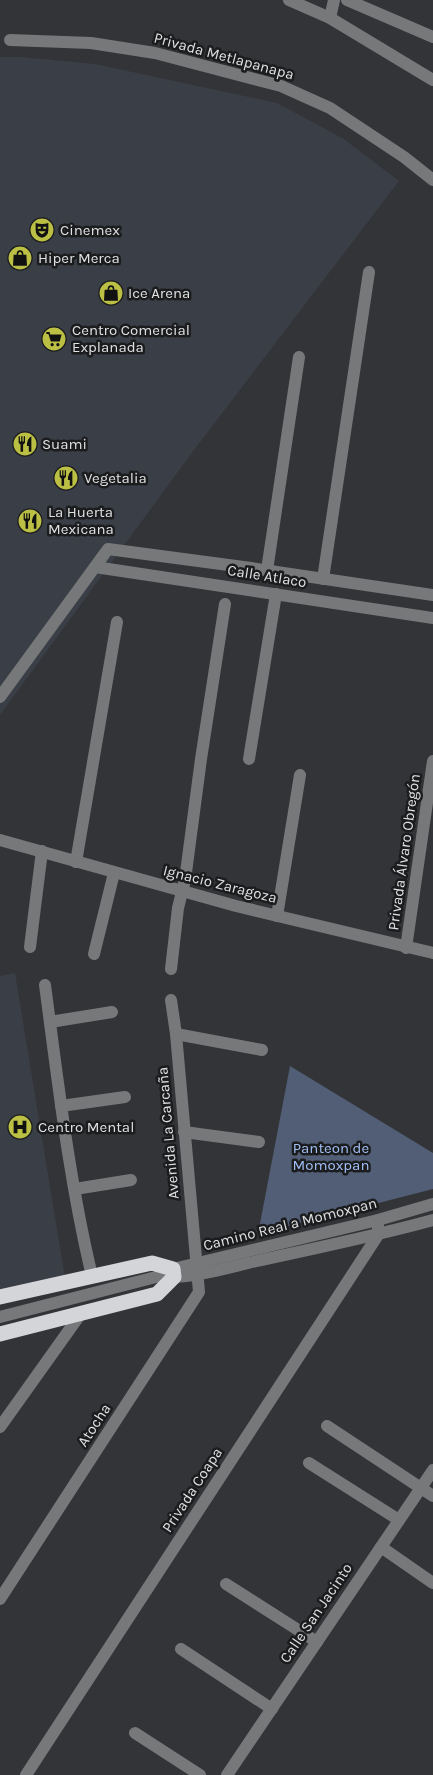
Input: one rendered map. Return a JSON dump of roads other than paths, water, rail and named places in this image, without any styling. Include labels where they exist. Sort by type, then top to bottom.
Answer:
[{"type":"highway","points":[[0,1298],[152,1264],[173,1273],[157,1294],[0,1334]]},
{"type":"street","points":[[330,18],[334,0]]},
{"type":"street","points":[[347,0],[433,37]]},
{"type":"street","points":[[294,1],[330,18],[433,80]]},
{"type":"street","name":"Privada Metlapanapa","points":[[10,40],[90,43],[156,53],[280,86],[330,108],[433,180]]},
{"type":"street","name":"Calle Atlaco","points":[[323,579],[369,272]]},
{"type":"street","points":[[267,570],[299,357]]},
{"type":"street","name":"Calle Atlaco","points":[[433,595],[108,549],[95,567],[433,618]]},
{"type":"street","points":[[0,697],[95,567]]},
{"type":"street","points":[[247,590],[251,568]]},
{"type":"street","points":[[250,759],[276,594]]},
{"type":"street","points":[[171,969],[178,908],[182,892],[225,604]]},
{"type":"street","points":[[76,862],[117,622]]},
{"type":"street","name":"Privada Álvaro Obregón","points":[[406,948],[433,761]]},
{"type":"street","points":[[277,916],[300,775]]},
{"type":"street","name":"Ignacio Zaragoza","points":[[0,840],[182,892],[406,948],[433,953]]},
{"type":"street","points":[[30,947],[42,851]]},
{"type":"street","points":[[94,954],[114,873]]},
{"type":"street","points":[[45,985],[61,1106],[92,1276]]},
{"type":"street","name":"Avenida La Carcaña","points":[[171,1000],[176,1034],[198,1268]]},
{"type":"street","points":[[50,1022],[112,1012]]},
{"type":"street","points":[[176,1034],[262,1050]]},
{"type":"street","points":[[61,1106],[125,1097]]},
{"type":"street","points":[[184,1132],[259,1142]]},
{"type":"street","points":[[75,1189],[131,1180]]},
{"type":"street","name":"Camino Real a Momoxpan","points":[[198,1268],[433,1204]]},
{"type":"street","points":[[378,1220],[378,1235]]},
{"type":"street","name":"Camino Real a Momoxpan","points":[[0,1317],[173,1273],[378,1235],[433,1220]]},
{"type":"street","name":"Privada Coapa","points":[[26,1775],[378,1235]]},
{"type":"street","name":"Atocha","points":[[0,1600],[199,1292],[198,1268]]},
{"type":"street","points":[[0,1427],[82,1312]]},
{"type":"street","points":[[327,1426],[433,1496]]},
{"type":"street","points":[[309,1464],[399,1520]]},
{"type":"street","name":"Calle San Jacinto","points":[[227,1775],[433,1470]]},
{"type":"street","points":[[380,1547],[433,1583]]},
{"type":"street","points":[[226,1584],[317,1642]]},
{"type":"street","points":[[181,1649],[272,1709]]},
{"type":"street","points":[[135,1733],[200,1775]]},
{"type":"place","name":"Cinemex","points":[[42,230]]},
{"type":"place","name":"Hiper Merca","points":[[20,258]]},
{"type":"place","name":"Ice Arena","points":[[111,293]]},
{"type":"place","name":"Centro Comercial Explanada","points":[[54,339]]},
{"type":"place","name":"Suami","points":[[25,444]]},
{"type":"place","name":"Vegetalia","points":[[66,478]]},
{"type":"place","name":"La Huerta Mexicana","points":[[30,521]]},
{"type":"place","name":"Centro Mental","points":[[20,1127]]},
{"type":"park label","name":"Panteon de Momoxpan","points":[[331,1156]]}]
